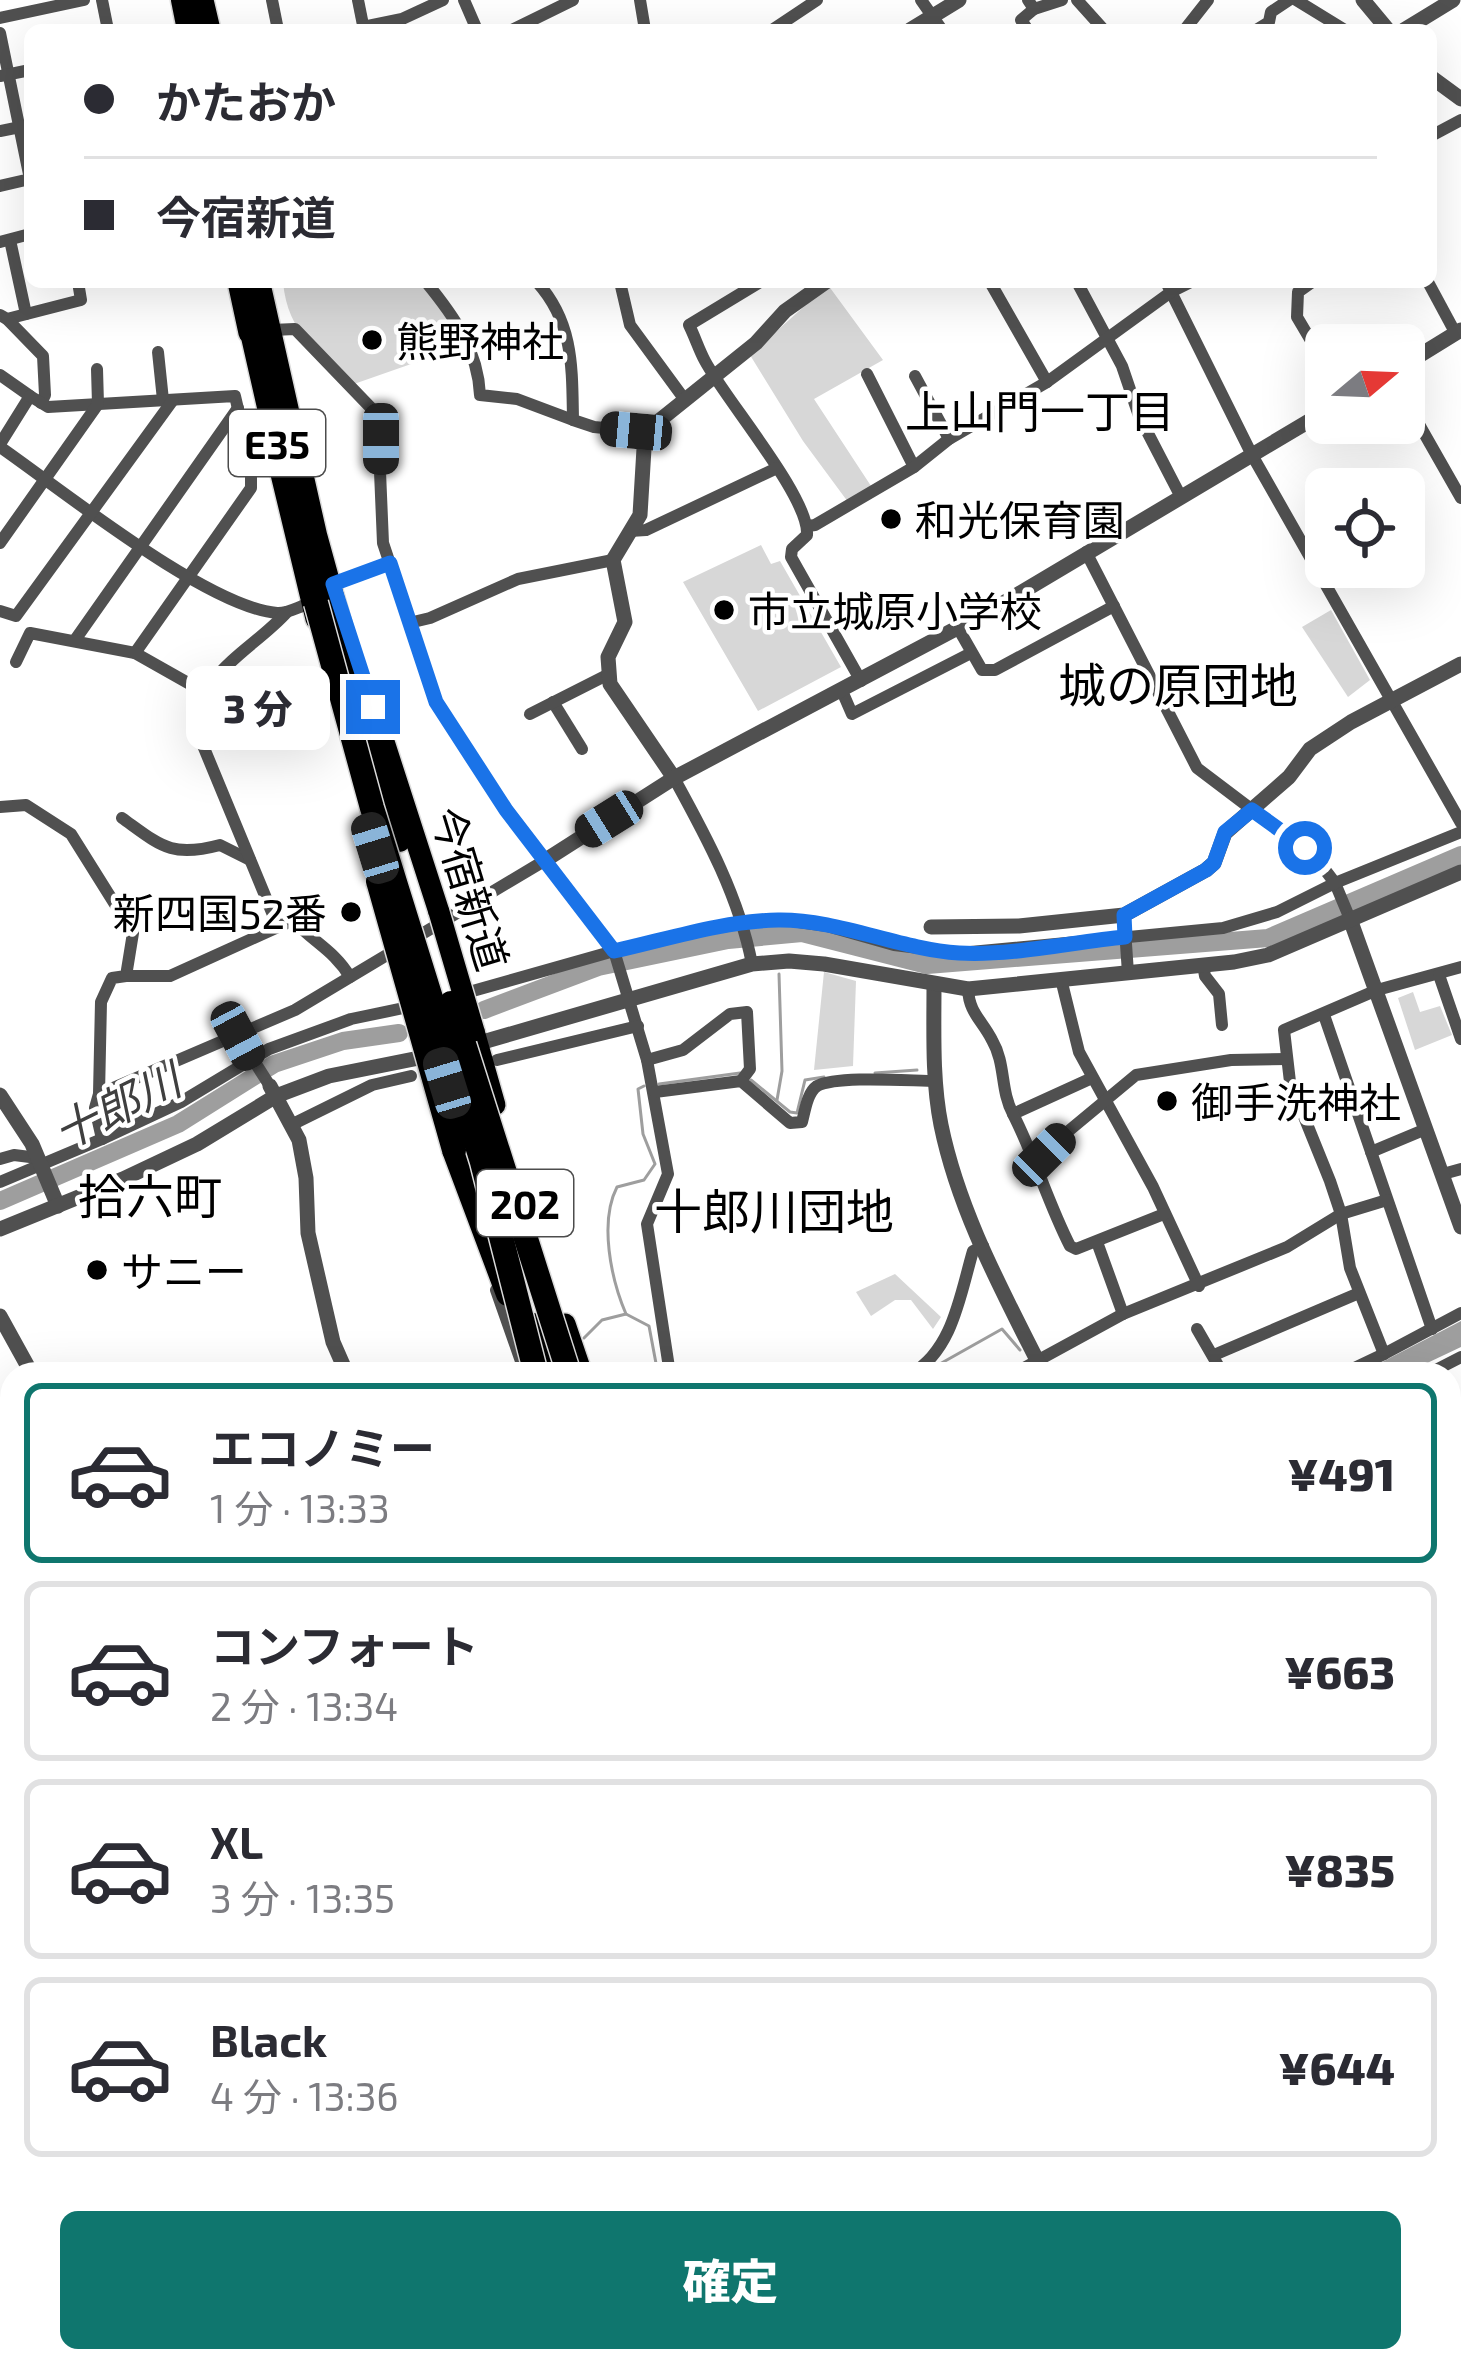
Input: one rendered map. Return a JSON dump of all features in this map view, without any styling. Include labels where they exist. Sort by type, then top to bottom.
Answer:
[{"type":"highway","name":"E35","points":[[242,288],[371,808],[540,1362]]},
{"type":"highway","name":"E35","points":[[261,288],[316,535],[371,747],[565,1362]]},
{"type":"highway","name":"今宿新道","points":[[262,288],[350,765],[436,1049],[539,1362]]},
{"type":"highway","name":"今宿新道","points":[[320,596],[439,912],[510,1157],[578,1362]]},
{"type":"highway","points":[[320,596],[374,866],[454,1150],[480,1226],[538,1362]]},
{"type":"street","points":[[0,18],[84,0]]},
{"type":"street","points":[[383,24],[443,0]]},
{"type":"street","points":[[524,24],[573,0]]},
{"type":"street","points":[[785,24],[817,0]]},
{"type":"street","points":[[921,0],[937,23],[959,0]]},
{"type":"street","points":[[1031,5],[1061,0]]},
{"type":"street","points":[[1077,0],[1099,24]]},
{"type":"street","points":[[1189,24],[1208,0]]},
{"type":"street","points":[[1274,24],[1271,12],[1293,0],[1335,24]]},
{"type":"street","points":[[1363,0],[1383,24]]},
{"type":"street","points":[[1414,24],[1453,0]]},
{"type":"street","points":[[0,33],[4,75],[24,126],[0,131]]},
{"type":"street","points":[[5,241],[26,314]]},
{"type":"street","points":[[3,317],[81,300],[79,288]]},
{"type":"street","points":[[431,288],[450,311],[476,359],[480,395],[501,394],[594,427],[645,432],[818,288]]},
{"type":"street","points":[[543,288],[572,350],[574,420]]},
{"type":"street","points":[[622,288],[631,325],[685,400]]},
{"type":"street","points":[[750,288],[689,326],[808,526],[791,557],[862,681]]},
{"type":"street","points":[[993,288],[1047,382]]},
{"type":"street","points":[[1080,288],[1122,366],[1139,416],[1181,497]]},
{"type":"street","points":[[808,526],[1047,382],[1167,288]]},
{"type":"street","points":[[1168,288],[1252,455],[1461,823]]},
{"type":"street","points":[[1304,288],[1298,292],[1297,316],[1305,330]]},
{"type":"street","points":[[1425,352],[1458,332],[1432,288]]},
{"type":"street","points":[[3,317],[43,356],[45,395],[0,445],[189,578],[247,604],[286,612]]},
{"type":"street","points":[[272,330],[295,329],[373,410],[381,439],[380,523],[436,702],[477,769],[615,952],[655,1092],[668,1174],[647,1224],[668,1362]]},
{"type":"street","points":[[0,610],[16,616],[168,400],[158,352]]},
{"type":"street","points":[[0,543],[98,404],[97,369]]},
{"type":"street","points":[[867,374],[914,466]]},
{"type":"street","points":[[0,375],[48,407],[235,396],[251,465],[251,488],[135,652]]},
{"type":"street","points":[[915,376],[949,439]]},
{"type":"street","points":[[75,640],[238,408]]},
{"type":"street","points":[[99,1094],[295,1010],[674,778],[958,628],[1305,423]]},
{"type":"street","points":[[645,432],[640,515],[614,560],[625,622],[608,657],[610,684],[674,778],[713,850],[744,921],[752,964]]},
{"type":"street","points":[[1425,435],[1461,498]]},
{"type":"street","points":[[630,531],[646,530],[776,468]]},
{"type":"street","points":[[1087,553],[1197,769],[1305,848],[1335,883],[1461,1226]]},
{"type":"street","points":[[409,623],[518,579],[614,560]]},
{"type":"street","points":[[278,927],[197,731],[196,710],[204,692],[231,660],[286,612],[390,563]]},
{"type":"street","points":[[958,628],[982,670],[995,670],[1114,606]]},
{"type":"street","points":[[16,662],[30,633],[75,640],[135,652],[204,692]]},
{"type":"street","points":[[842,691],[852,714],[971,652]]},
{"type":"street","points":[[932,927],[1019,926],[1124,915],[1214,863],[1225,832],[1289,777],[1310,749],[1461,664]]},
{"type":"street","points":[[530,714],[609,674]]},
{"type":"street","points":[[553,702],[582,749]]},
{"type":"street","points":[[0,807],[26,806],[71,834],[133,933],[127,976]]},
{"type":"street","points":[[122,818],[162,847],[188,854],[220,845],[251,861]]},
{"type":"street","points":[[0,1183],[39,1161],[102,1139],[181,1102],[250,1057],[351,1018],[477,991],[744,921],[826,926],[894,945],[961,953],[1223,928],[1277,912],[1461,832]]},
{"type":"street","points":[[0,1229],[197,1144],[273,1091],[752,964],[824,964],[934,986],[968,988],[1203,965],[1268,955],[1461,872]]},
{"type":"street","points":[[1124,915],[1129,973]]},
{"type":"street","points":[[102,1139],[94,1108],[99,1094],[100,1001],[112,978],[170,976],[293,920],[311,940],[338,956],[350,977]]},
{"type":"street","points":[[1203,965],[1204,976],[1219,994],[1222,1025]]},
{"type":"street","points":[[1384,1354],[1350,1268],[1341,1214],[1290,1082],[1284,1030],[1377,990],[1461,967]]},
{"type":"street","points":[[1438,975],[1461,1039]]},
{"type":"street","points":[[1060,979],[1079,1052],[1198,1286]]},
{"type":"street","points":[[934,986],[936,1081],[949,1158],[983,1246],[1038,1362]]},
{"type":"street","points":[[968,988],[975,1019],[992,1038],[1004,1073],[1004,1097],[1036,1158],[1052,1212],[1070,1246],[1076,1250],[1164,1214]]},
{"type":"street","points":[[647,1060],[683,1050],[730,1014],[747,1012],[750,1070],[742,1081],[655,1092]]},
{"type":"street","points":[[1324,1016],[1432,1329]]},
{"type":"street","points":[[497,1060],[638,1026]]},
{"type":"street","points":[[238,1036],[293,1124],[306,1178],[308,1233],[341,1362]]},
{"type":"street","points":[[436,1049],[434,1103],[441,1136],[521,1362]]},
{"type":"street","points":[[1036,1158],[1136,1075],[1231,1060],[1287,1059]]},
{"type":"street","points":[[293,1124],[372,1085],[411,1076]]},
{"type":"street","points":[[742,1081],[790,1124],[802,1122],[809,1096],[824,1084],[900,1078],[936,1081]]},
{"type":"street","points":[[1013,1114],[1092,1078]]},
{"type":"street","points":[[0,1095],[39,1161],[58,1206]]},
{"type":"street","points":[[1371,1152],[1426,1129]]},
{"type":"street","points":[[0,1160],[14,1155],[39,1161]]},
{"type":"street","points":[[1443,1174],[1461,1169]]},
{"type":"street","points":[[1050,1362],[1123,1314],[1287,1247],[1341,1214],[1387,1200]]},
{"type":"street","points":[[1097,1242],[1123,1314]]},
{"type":"street","points":[[926,1362],[947,1335],[974,1251],[983,1246]]},
{"type":"street","points":[[1214,1354],[1359,1293]]},
{"type":"street","points":[[1367,1362],[1461,1313]]},
{"type":"street","points":[[0,1316],[25,1362]]},
{"type":"street","points":[[1197,1329],[1218,1362]]},
{"type":"shaded area","points":[[284,288],[424,288],[457,324],[469,350],[456,360],[414,363],[354,384],[298,329]]},
{"type":"shaded area","points":[[830,288],[883,360],[814,399],[871,486],[848,502],[803,441],[750,355]]},
{"type":"shaded area","points":[[761,545],[771,564],[780,561],[841,667],[758,711],[683,582]]},
{"type":"shaded area","points":[[1331,610],[1370,680],[1348,697],[1302,627]]},
{"type":"shaded area","points":[[824,972],[856,981],[853,1066],[814,1070]]},
{"type":"shaded area","points":[[1413,992],[1420,1012],[1440,1006],[1452,1035],[1415,1050],[1398,998]]},
{"type":"shaded area","points":[[895,1274],[941,1317],[933,1329],[911,1300],[895,1300],[871,1316],[856,1292]]},
{"type":"shaded area","points":[[1461,1321],[1461,1347],[1429,1362],[1382,1362]]},
{"type":"waterway","name":"十郎川","points":[[484,1010],[598,967],[728,940],[802,933],[927,965],[1268,938],[1461,855]]},
{"type":"waterway","points":[[777,1100],[782,1071],[779,974]]},
{"type":"waterway","name":"十郎川","points":[[0,1201],[178,1124],[274,1064],[343,1041],[399,1033]]},
{"type":"waterway","points":[[875,1073],[917,1070]]},
{"type":"waterway","points":[[659,1084],[740,1073]]},
{"type":"waterway","points":[[751,1080],[797,1113],[805,1080],[824,1077]]},
{"type":"waterway","points":[[626,1314],[612,1268],[609,1217],[617,1187],[644,1180],[655,1164],[643,1134],[638,1089],[644,1086]]},
{"type":"waterway","points":[[584,1338],[602,1320],[626,1314],[649,1326],[656,1362]]},
{"type":"waterway","points":[[943,1362],[1002,1329],[1020,1350]]},
{"type":"place","name":"熊野神社","points":[[372,340]]},
{"type":"place","name":"和光保育園","points":[[891,519]]},
{"type":"place","name":"市立城原小学校","points":[[724,610]]},
{"type":"place","name":"新四国52番","points":[[351,912]]},
{"type":"place","name":"御手洗神社","points":[[1167,1101]]},
{"type":"place","name":"サニー","points":[[97,1270]]},
{"type":"district","name":"上山門一丁目","points":[[1040,410]]},
{"type":"district","name":"城の原団地","points":[[1178,684]]},
{"type":"district","name":"拾六町","points":[[150,1195]]},
{"type":"district","name":"十郎川団地","points":[[774,1210]]},
{"type":"route","points":[[373,707],[333,584],[390,563],[436,702],[506,810],[614,951],[744,921],[826,926],[894,945],[961,953],[1125,937],[1124,915],[1206,870],[1214,863],[1225,832],[1252,810],[1305,848]]}]
